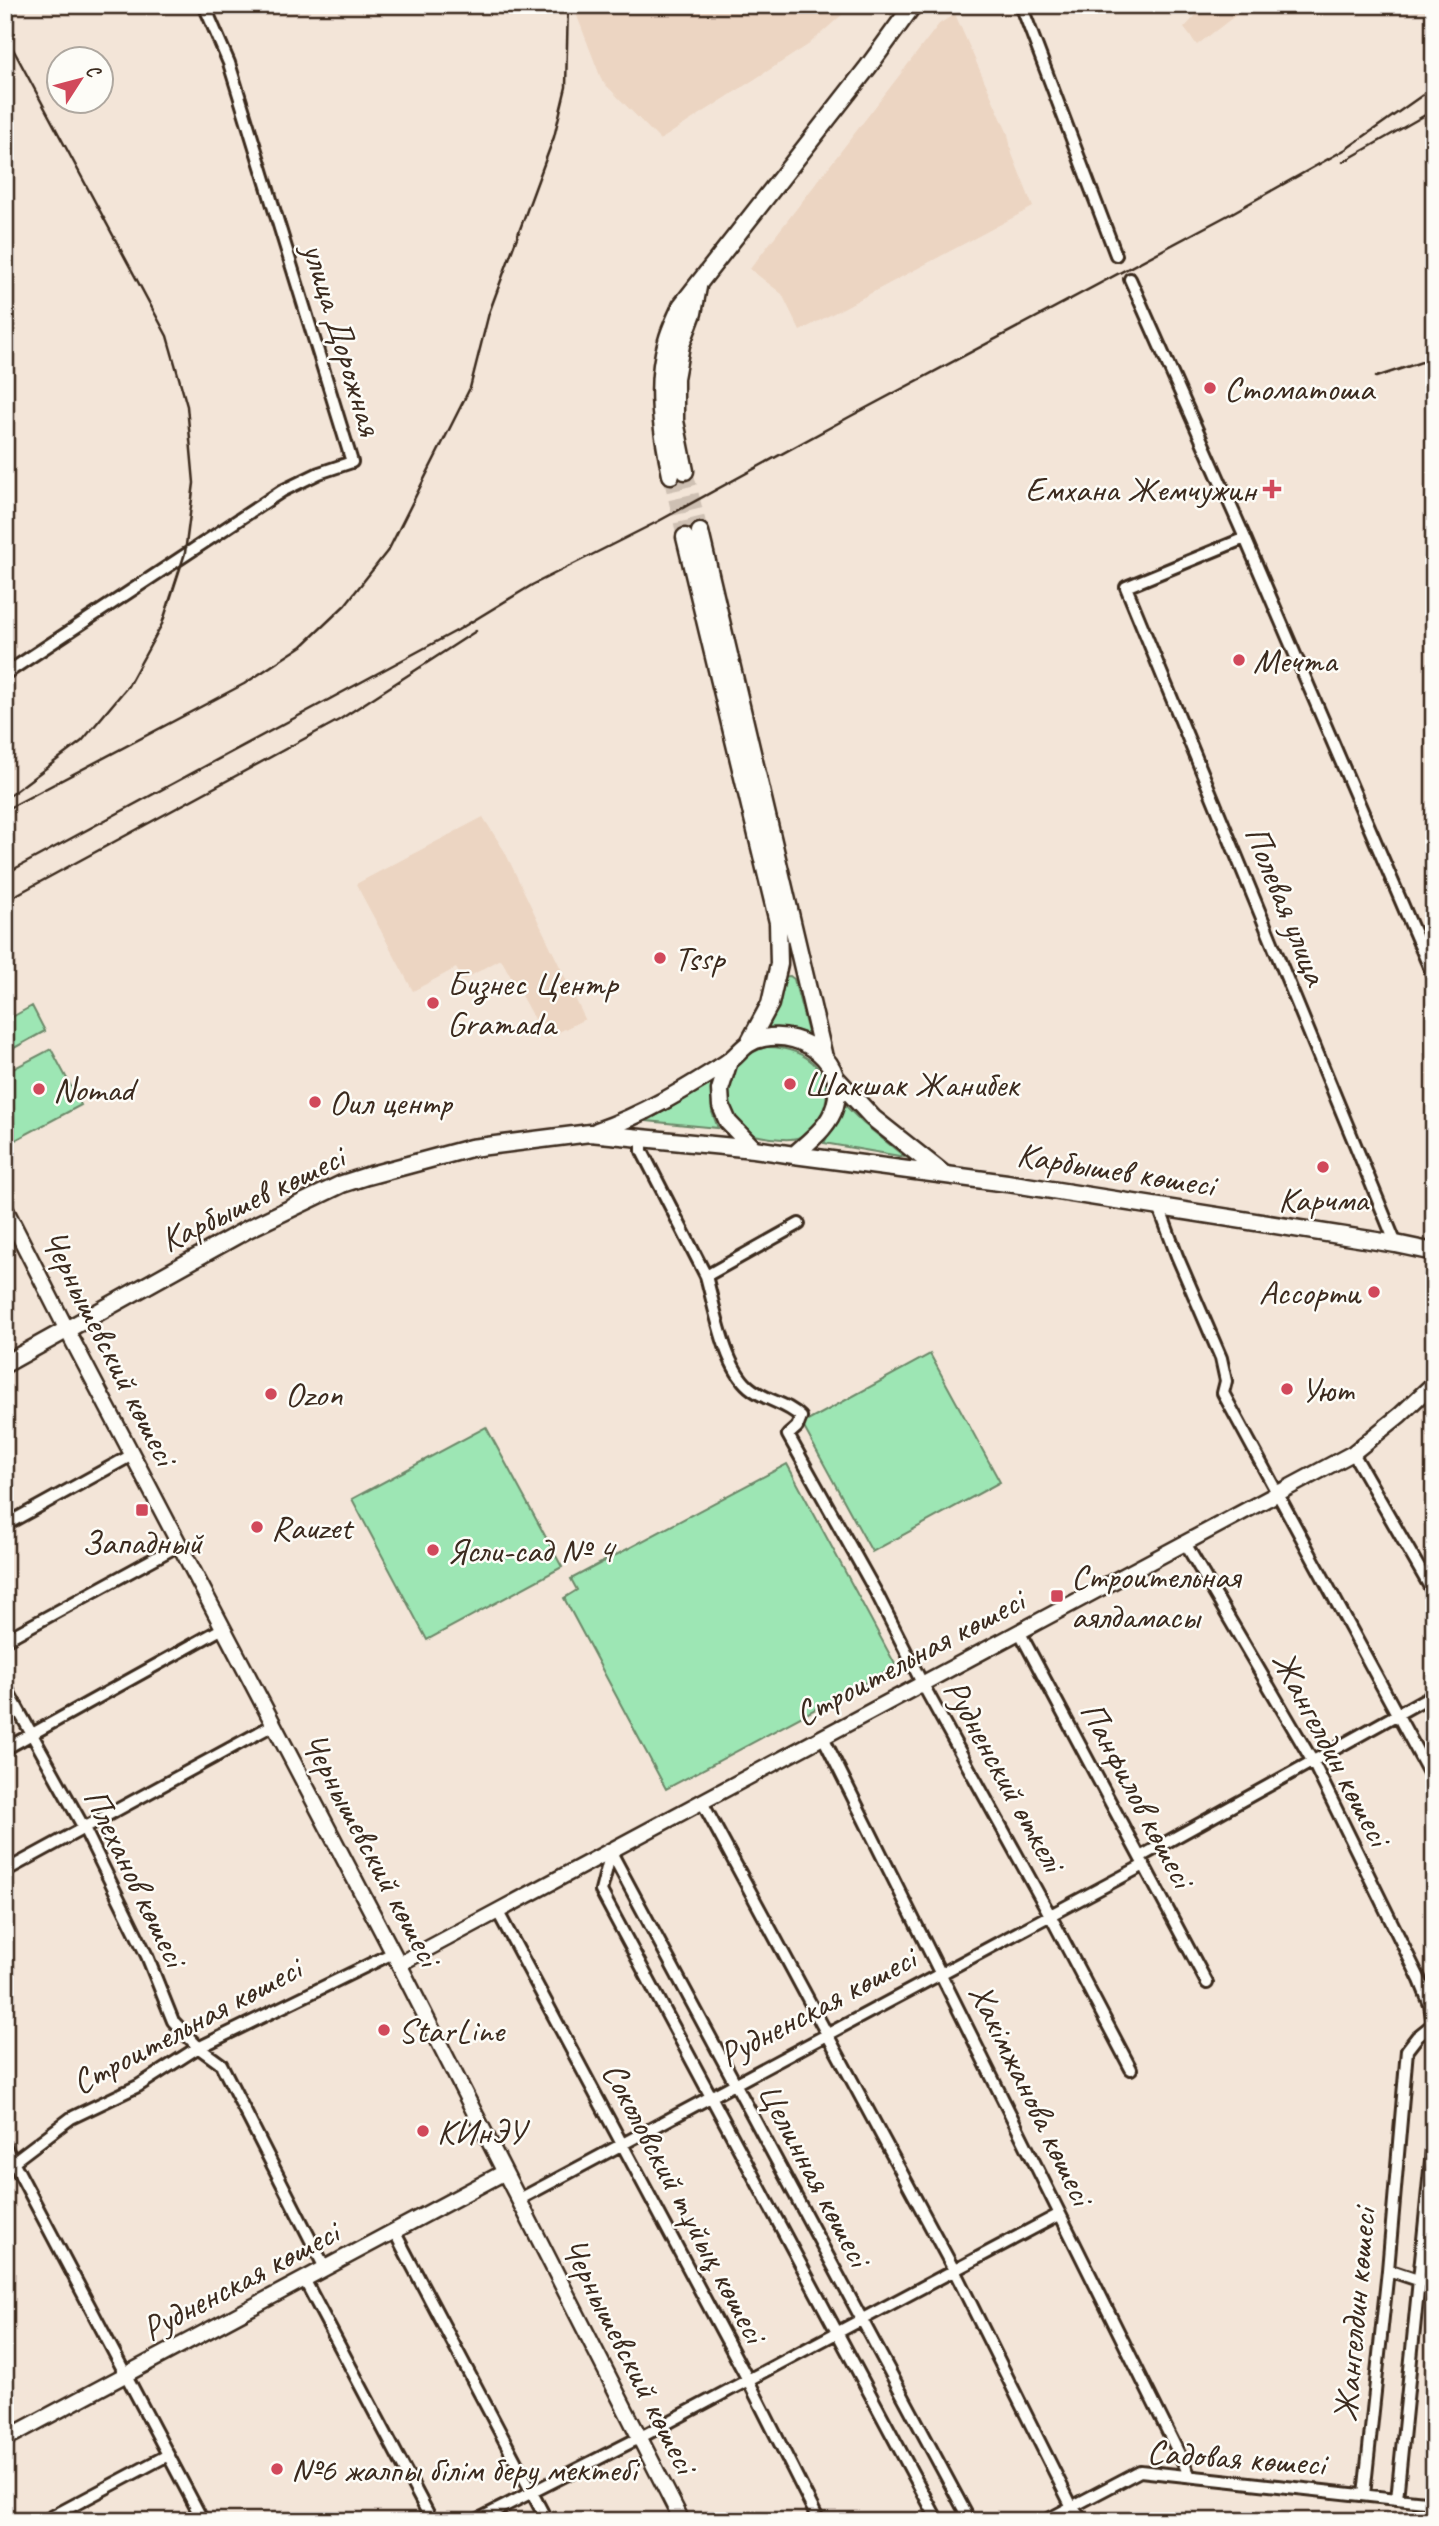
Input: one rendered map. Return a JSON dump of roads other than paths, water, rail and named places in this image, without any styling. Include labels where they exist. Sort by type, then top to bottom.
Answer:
[{"type":"main road","points":[[678,473],[661,423],[660,378],[667,342],[681,306],[913,5]]},
{"type":"main road","points":[[729,1061],[720,1090],[721,1106],[728,1122],[754,1149],[794,1155],[828,1122],[835,1106],[835,1077],[823,1054],[693,535],[778,922],[779,964],[770,1004],[750,1041]]},
{"type":"main road","points":[[590,1133],[642,1114],[729,1061],[750,1041],[767,1037],[787,1037],[805,1043],[823,1054]]},
{"type":"main road","points":[[835,1077],[873,1118],[947,1177]]},
{"type":"main road","name":"Карбышев көшесі","points":[[5,1364],[248,1229],[342,1184],[471,1148],[590,1133],[754,1149]]},
{"type":"main road","name":"Карбышев көшесі","points":[[794,1155],[1007,1184],[1432,1250]]},
{"type":"street","name":"улица Дорожная","points":[[5,674],[282,491],[319,473],[352,462],[229,63],[204,5]]},
{"type":"street","points":[[1021,5],[1116,255]]},
{"type":"street","points":[[1130,279],[1245,538],[1434,978]]},
{"type":"street","name":"Полевая улица","points":[[1245,538],[1126,587],[1396,1244]]},
{"type":"street","points":[[642,1137],[642,1151],[706,1276],[799,1224]]},
{"type":"street","points":[[1159,1207],[1221,1358],[1226,1381],[1223,1393],[1434,1782]]},
{"type":"street","name":"Чернышевский көшесі","points":[[5,1208],[396,1959],[682,2521]]},
{"type":"street","name":"Рудненский өткелі","points":[[706,1276],[734,1367],[747,1385],[758,1394],[789,1406],[801,1418],[797,1427],[788,1434],[878,1596],[922,1683],[1131,2069]]},
{"type":"street","name":"Строительная көшесі","points":[[13,2162],[71,2118],[138,2086],[199,2048],[498,1912],[1277,1495],[1353,1453],[1401,1415],[1434,1383]]},
{"type":"street","points":[[1353,1453],[1434,1594]]},
{"type":"street","points":[[5,1525],[132,1455]]},
{"type":"street","name":"Жангелдин көшесі","points":[[1185,1544],[1313,1762],[1430,2005],[1433,2028],[1417,2037],[1407,2050],[1388,2270],[1364,2495]]},
{"type":"street","points":[[5,1640],[179,1545]]},
{"type":"street","points":[[5,1749],[223,1628]]},
{"type":"street","name":"Панфилов көшесі","points":[[1019,1632],[1207,1983]]},
{"type":"street","name":"Плеханов көшесі","points":[[5,1686],[84,1828],[148,1956],[173,2021],[199,2048],[221,2064],[325,2268]]},
{"type":"street","name":"Рудненская көшесі","points":[[518,2200],[1050,1915],[1434,1694]]},
{"type":"street","points":[[5,1871],[273,1725]]},
{"type":"street","name":"Хакімжанова көшесі","points":[[823,1737],[1190,2476]]},
{"type":"street","points":[[702,1802],[954,2270],[1072,2507],[1083,2521]]},
{"type":"street","name":"Целинная көшесі","points":[[611,1852],[970,2521]]},
{"type":"street","name":"Целинная көшесі","points":[[611,1852],[601,1891],[938,2521]]},
{"type":"street","name":"Соколовский тұйық көшесі","points":[[498,1912],[748,2380],[819,2521]]},
{"type":"street","name":"Жангелдин көшесі","points":[[1397,2499],[1434,2130]]},
{"type":"street","points":[[5,2146],[203,2521]]},
{"type":"street","name":"Рудненская көшесі","points":[[5,2439],[503,2173]]},
{"type":"street","points":[[475,2521],[639,2438],[1060,2214]]},
{"type":"street","points":[[394,2231],[547,2521]]},
{"type":"street","points":[[1388,2270],[1418,2280],[1434,2282]]},
{"type":"street","points":[[304,2279],[432,2521]]},
{"type":"street","points":[[44,2521],[168,2455]]},
{"type":"street","name":"Садовая көшесі","points":[[1045,2521],[1140,2471],[1434,2503]]},
{"type":"tunnel","points":[[685,471],[700,532]]},
{"type":"tunnel","points":[[671,475],[685,537]]},
{"type":"railway","points":[[5,810],[244,684],[302,646],[345,605],[389,549],[470,388],[489,313],[554,137],[566,87],[568,5]]},
{"type":"railway","points":[[5,34],[167,336],[187,406],[194,483],[185,553],[162,624],[128,686],[82,741],[5,799]]},
{"type":"railway","points":[[5,874],[458,630],[532,585],[657,522],[1232,213],[1346,149],[1434,87]]},
{"type":"railway","points":[[1343,162],[1434,110]]},
{"type":"railway","points":[[1376,377],[1434,358]]},
{"type":"railway","points":[[5,901],[339,720],[476,631]]},
{"type":"place","name":"Стоматоша","points":[[1210,388]]},
{"type":"place","name":"Емхана Жемчужин","points":[[1272,489]]},
{"type":"place","name":"Мечта","points":[[1239,660]]},
{"type":"place","name":"Tssp","points":[[660,958]]},
{"type":"place","name":"Бизнес Центр Gramada","points":[[433,1003]]},
{"type":"place","name":"Шакшак Жанибек","points":[[790,1084]]},
{"type":"place","name":"Nomad","points":[[39,1089]]},
{"type":"place","name":"Оил центр","points":[[315,1102]]},
{"type":"place","name":"Карчма","points":[[1323,1167]]},
{"type":"place","name":"Ассорти","points":[[1374,1292]]},
{"type":"place","name":"Уют","points":[[1287,1389]]},
{"type":"place","name":"Ozon","points":[[271,1394]]},
{"type":"place","name":"Западный","points":[[142,1510]]},
{"type":"place","name":"Rauzet","points":[[257,1527]]},
{"type":"place","name":"Ясли-сад № 4","points":[[433,1550]]},
{"type":"place","name":"Строительная аялдамасы","points":[[1057,1596]]},
{"type":"place","name":"StarLine","points":[[384,2030]]},
{"type":"place","name":"КИнЭУ","points":[[423,2131]]},
{"type":"place","name":"№6 жалпы білім беру мектебі","points":[[277,2469]]}]
